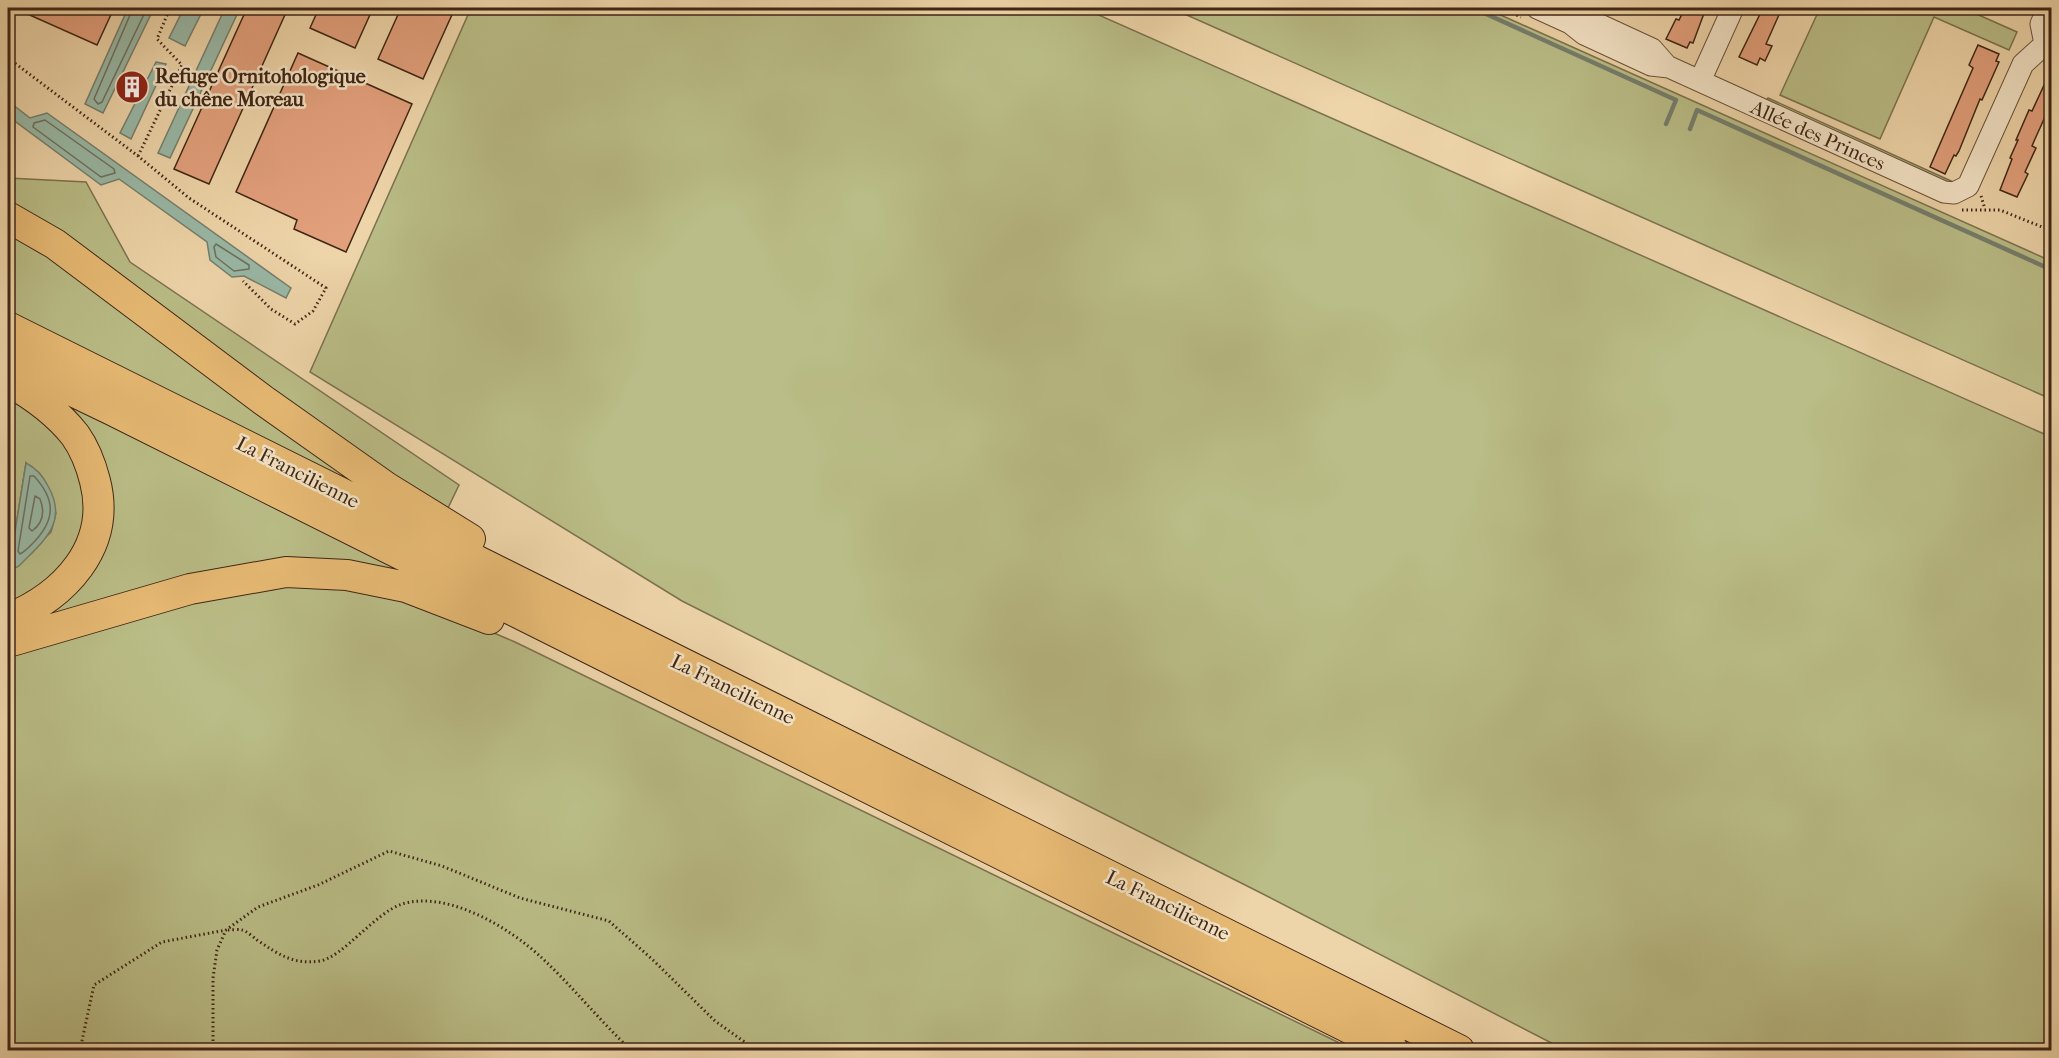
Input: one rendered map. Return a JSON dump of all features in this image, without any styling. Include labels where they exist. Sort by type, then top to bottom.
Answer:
[{"type":"highway","points":[[8,217],[55,244],[263,400],[386,487],[521,569],[542,595]]},
{"type":"highway","name":"La Francilienne","points":[[8,327],[542,595],[1460,1050]]},
{"type":"highway","name":"La Francilienne","points":[[8,360],[1393,1050]]},
{"type":"highway","points":[[8,381],[50,408],[76,436],[91,463],[97,488],[99,517],[93,539],[82,563],[66,582],[47,598],[8,619]]},
{"type":"highway","points":[[8,642],[190,589],[286,572],[347,574],[406,587],[457,605],[606,672],[633,672]]},
{"type":"street","name":"Allée des Princes","points":[[1539,8],[1570,22],[1600,25],[1653,50],[1669,67],[1944,192],[1954,193],[1968,186],[2023,64],[2048,46]]},
{"type":"street","points":[[1700,81],[1733,8]]},
{"type":"street","points":[[2048,8],[2041,24],[2048,46]]},
{"type":"path","points":[[138,156],[182,64],[157,39],[170,8]]},
{"type":"path","points":[[8,58],[138,156],[189,198],[326,288],[313,311],[295,324],[271,309],[243,281]]},
{"type":"path","points":[[213,1050],[213,978],[217,951],[226,930],[258,907],[318,885],[389,851],[442,866],[520,898],[609,921],[653,960],[715,1021],[756,1050]]},
{"type":"path","points":[[81,1050],[94,985],[162,942],[226,930],[242,930],[284,957],[304,962],[323,960],[340,950],[382,915],[402,904],[425,902],[447,903],[491,922],[540,956],[631,1050]]},
{"type":"green space","points":[[471,8],[1083,8],[2051,437],[2051,1050],[1565,1050],[1261,893],[682,601],[310,372]]},
{"type":"green space","points":[[1171,8],[1485,8],[2051,261],[2051,399]]},
{"type":"green space","points":[[1820,8],[1963,8],[2017,32],[2009,50],[1934,17],[1880,139],[1780,95]]},
{"type":"green space","points":[[1768,98],[1951,181],[1942,184],[1765,103]]},
{"type":"green space","points":[[8,178],[86,182],[130,262],[459,485],[405,598],[438,609],[515,642],[1354,1050],[8,1050]],"holes":[[[26,463],[56,513],[51,532],[13,568],[10,563]]]},
{"type":"water","points":[[128,8],[154,8],[103,113],[85,104]]},
{"type":"water","points":[[184,8],[204,8],[185,46],[169,38]]},
{"type":"water","points":[[225,8],[240,8],[170,158],[158,153]]},
{"type":"water","points":[[156,62],[166,64],[131,139],[120,133]]},
{"type":"water","points":[[8,101],[30,118],[47,113],[291,288],[286,298],[244,276],[232,277],[210,260],[207,242],[119,179],[101,185],[8,116]]},
{"type":"water","points":[[26,463],[36,470],[46,482],[54,499],[56,511],[54,521],[44,539],[19,566],[13,569],[10,563]]},
{"type":"building","points":[[14,8],[114,8],[97,45]]},
{"type":"building","points":[[247,8],[288,8],[209,184],[174,169]]},
{"type":"building","points":[[319,8],[373,8],[355,48],[310,28]]},
{"type":"building","points":[[401,8],[455,8],[423,79],[378,59]]},
{"type":"building","points":[[1685,8],[1706,8],[1693,43],[1690,42],[1687,48],[1666,39],[1676,19],[1679,20]]},
{"type":"building","points":[[1763,8],[1782,8],[1766,44],[1772,46],[1765,61],[1760,58],[1757,65],[1739,57]]},
{"type":"building","points":[[1978,45],[1999,54],[1996,61],[1999,62],[1982,100],[1980,99],[1959,151],[1956,156],[1954,155],[1945,174],[1930,167],[1973,68],[1969,65]]},
{"type":"building","points":[[298,53],[412,104],[346,252],[294,229],[297,220],[236,192]]},
{"type":"building","points":[[2052,68],[2052,110],[2049,108],[2032,146],[2036,148],[2025,172],[2028,174],[2017,197],[2000,190],[2018,140],[2016,140]]},
{"type":"waterway","points":[[1473,8],[1676,100],[1666,124]]},
{"type":"waterway","points":[[1690,129],[1697,110],[2052,270]]},
{"type":"place","name":"Refuge Ornitohologique du chêne Moreau","points":[[132,87]]}]
